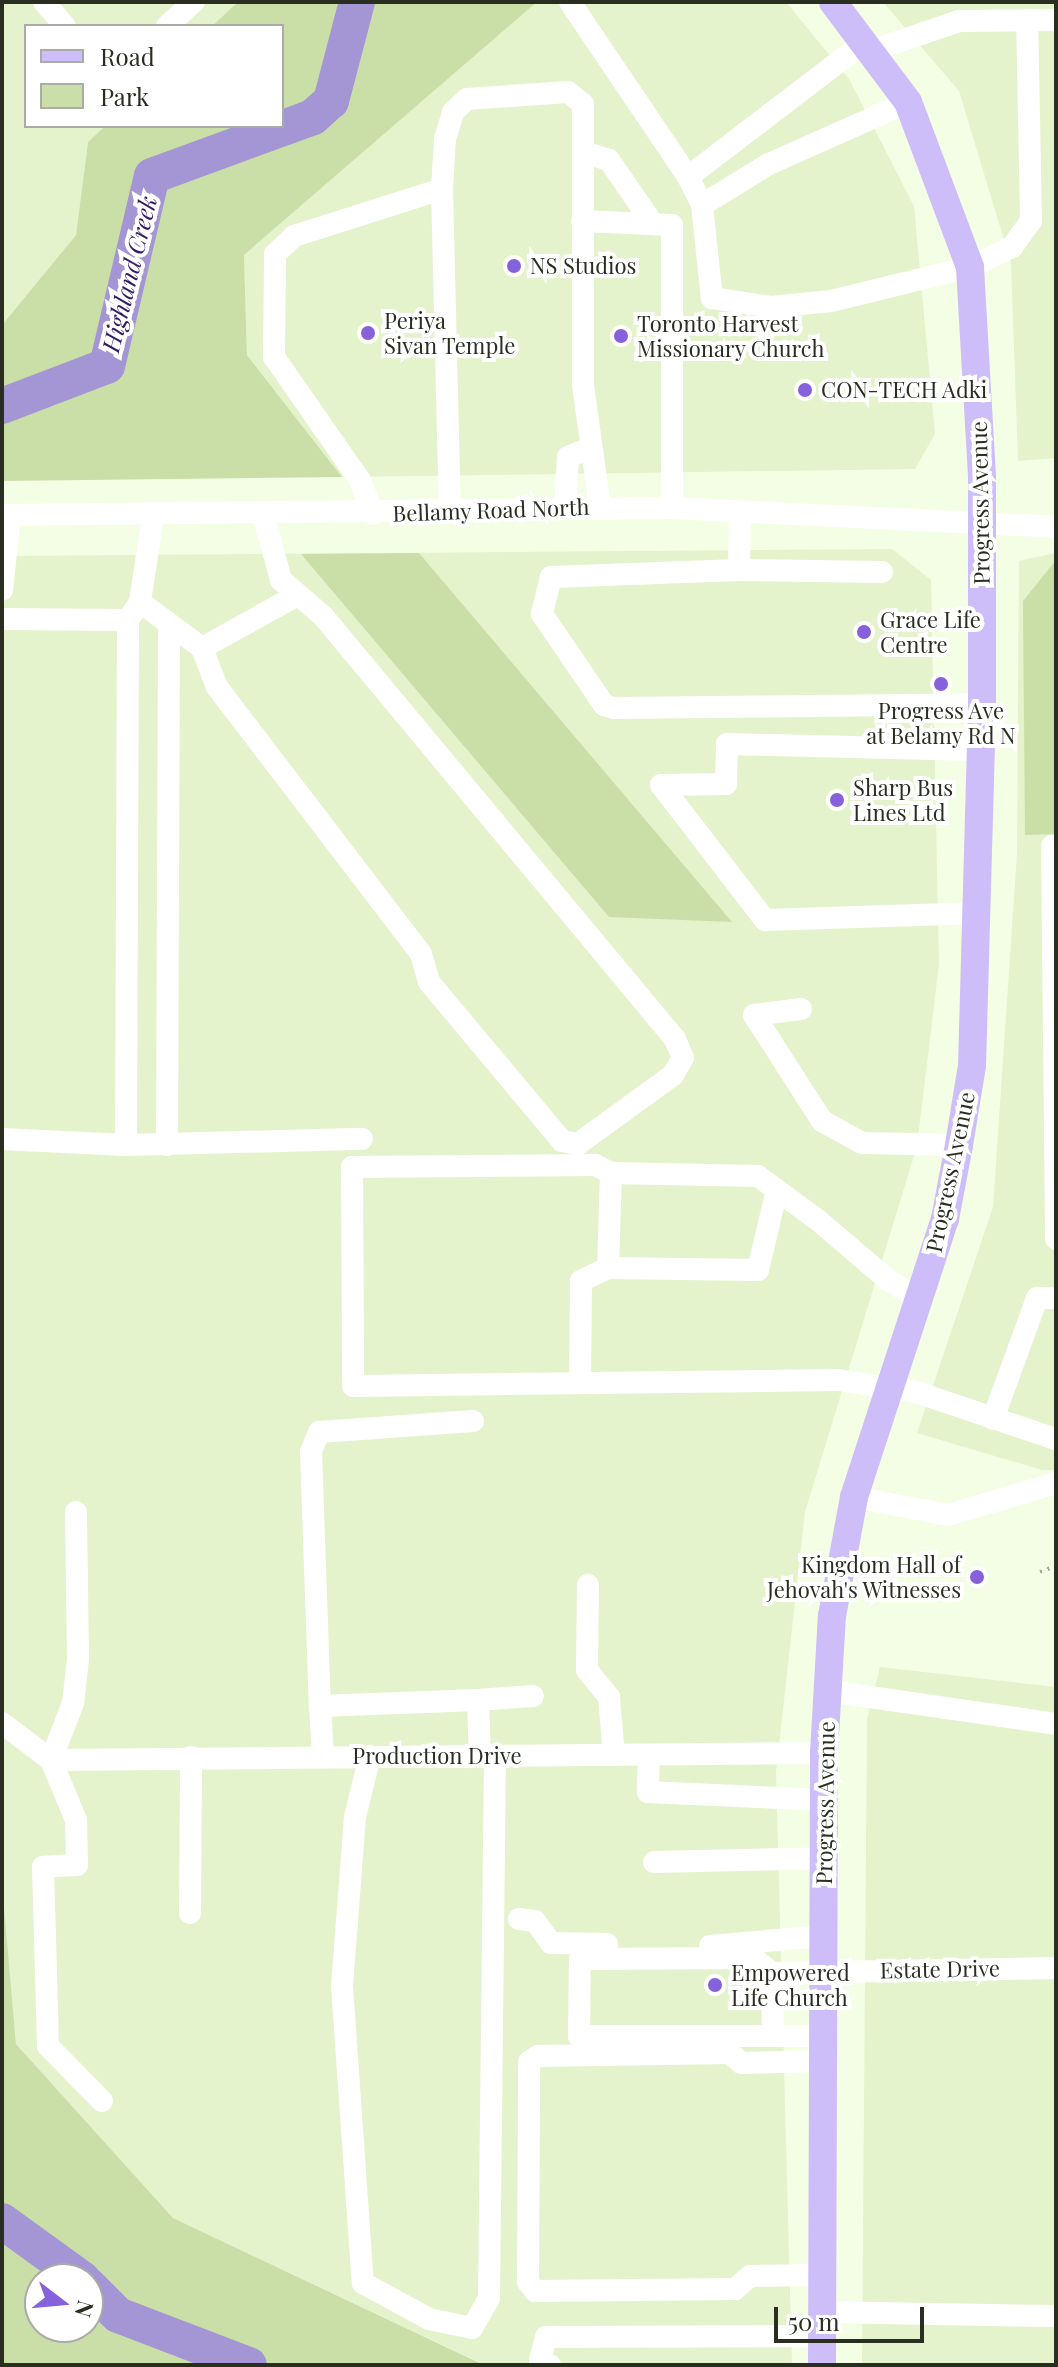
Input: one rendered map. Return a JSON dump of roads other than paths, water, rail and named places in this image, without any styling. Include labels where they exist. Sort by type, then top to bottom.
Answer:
[{"type":"main road","name":"Progress Avenue","points":[[822,2365],[824,1753],[832,1616],[854,1497],[921,1300],[959,1145],[972,1066],[979,913],[982,704],[980,529],[970,267],[908,102],[870,45],[833,2]]},
{"type":"street","points":[[44,2],[63,24]]},
{"type":"street","points":[[169,24],[194,2]]},
{"type":"street","points":[[570,2],[688,177],[702,205],[712,298],[771,307],[831,301],[970,267],[1012,247],[1031,221],[1027,20]]},
{"type":"street","points":[[688,177],[870,45],[959,21],[1056,20]]},
{"type":"street","points":[[450,510],[442,189],[445,139],[453,112],[467,99],[576,96],[583,152],[588,449],[600,508]]},
{"type":"street","points":[[702,205],[769,164],[908,102]]},
{"type":"street","points":[[583,152],[609,160],[653,224]]},
{"type":"street","points":[[373,514],[361,482],[274,357],[275,254],[294,236],[442,189]]},
{"type":"street","points":[[582,221],[672,225],[672,508]]},
{"type":"street","points":[[565,507],[568,457],[588,449]]},
{"type":"street","name":"Bellamy Road North","points":[[6,515],[264,517],[565,507],[672,508],[980,529],[1056,527]]},
{"type":"street","points":[[739,570],[740,513]]},
{"type":"street","points":[[2,590],[6,515]]},
{"type":"street","points":[[126,1145],[134,611],[153,516]]},
{"type":"street","points":[[2,619],[134,611],[169,627],[202,648],[217,687],[421,954],[429,982],[562,1141],[578,1144],[673,1075],[683,1058],[675,1039],[323,616],[281,580],[264,517]]},
{"type":"street","points":[[882,572],[739,570],[551,577],[542,614],[604,705],[614,708],[982,704]]},
{"type":"street","points":[[202,648],[296,596]]},
{"type":"street","points":[[167,1145],[169,627]]},
{"type":"street","points":[[979,913],[765,920],[661,785],[726,784],[727,744],[981,750]]},
{"type":"street","points":[[1052,846],[1056,1239]]},
{"type":"street","points":[[801,1009],[754,1015],[822,1121],[862,1143],[959,1145]]},
{"type":"street","points":[[2,1139],[126,1145],[362,1139]]},
{"type":"street","points":[[921,1300],[758,1176],[611,1173],[595,1165],[352,1167],[353,1386],[813,1380],[890,1386],[1056,1439]]},
{"type":"street","points":[[608,1268],[611,1173]]},
{"type":"street","points":[[580,1381],[581,1281],[608,1268],[758,1270],[777,1190]]},
{"type":"street","points":[[993,1419],[1037,1298],[1056,1298]]},
{"type":"street","points":[[323,1757],[311,1452],[319,1432],[473,1421]]},
{"type":"street","points":[[854,1497],[948,1515],[1056,1483]]},
{"type":"street","points":[[51,1760],[73,1703],[78,1659],[76,1512]]},
{"type":"street","points":[[588,1585],[587,1670],[609,1697],[614,1755]]},
{"type":"street","points":[[828,1691],[1056,1724]]},
{"type":"street","points":[[320,1706],[533,1696]]},
{"type":"street","points":[[370,1756],[355,1817],[342,1986],[363,2283],[429,2319],[472,2328],[489,2298],[487,1756],[478,1700]]},
{"type":"street","points":[[2,1723],[51,1760],[76,1820],[77,1865],[43,1867],[48,2046],[102,2101]]},
{"type":"street","name":"Production Drive","points":[[51,1760],[824,1753]]},
{"type":"street","points":[[649,1755],[648,1792],[824,1800]]},
{"type":"street","points":[[190,1913],[191,1757]]},
{"type":"street","points":[[654,1862],[824,1858]]},
{"type":"street","points":[[519,1919],[535,1921],[551,1943],[724,1946],[823,1936]]},
{"type":"street","points":[[773,2036],[772,1973],[753,1958],[580,1959],[579,2036],[773,2036],[823,2048]]},
{"type":"street","name":"Estate Drive","points":[[772,1973],[1056,1968]]},
{"type":"street","points":[[822,2275],[750,2276],[735,2289],[535,2291],[528,2282],[529,2062],[538,2056],[730,2053],[741,2063],[823,2048]]},
{"type":"street","points":[[543,2363],[546,2337],[1056,2316]]},
{"type":"waterway","name":"Highland Creek","points":[[284,128],[313,117],[331,101],[357,2]]},
{"type":"waterway","name":"Highland Creek","points":[[2,406],[107,366],[152,176],[283,128]]},
{"type":"waterway","name":"Highland Creek","points":[[2,2221],[60,2263]]},
{"type":"waterway","name":"Highland Creek","points":[[104,2301],[118,2315],[249,2365]]},
{"type":"place","name":"NS Studios","points":[[514,266]]},
{"type":"place","name":"Periya Sivan Temple","points":[[368,333]]},
{"type":"place","name":"Toronto Harvest Missionary Church","points":[[621,336]]},
{"type":"place","name":"CON-TECH Adki","points":[[805,390]]},
{"type":"place","name":"Grace Life Centre","points":[[864,632]]},
{"type":"place","name":"Progress Ave at Belamy Rd N","points":[[941,684]]},
{"type":"place","name":"Sharp Bus Lines Ltd","points":[[837,800]]},
{"type":"place","name":"Kingdom Hall of Jehovah's Witnesses","points":[[977,1577]]},
{"type":"place","name":"Empowered Life Church","points":[[715,1985]]}]
